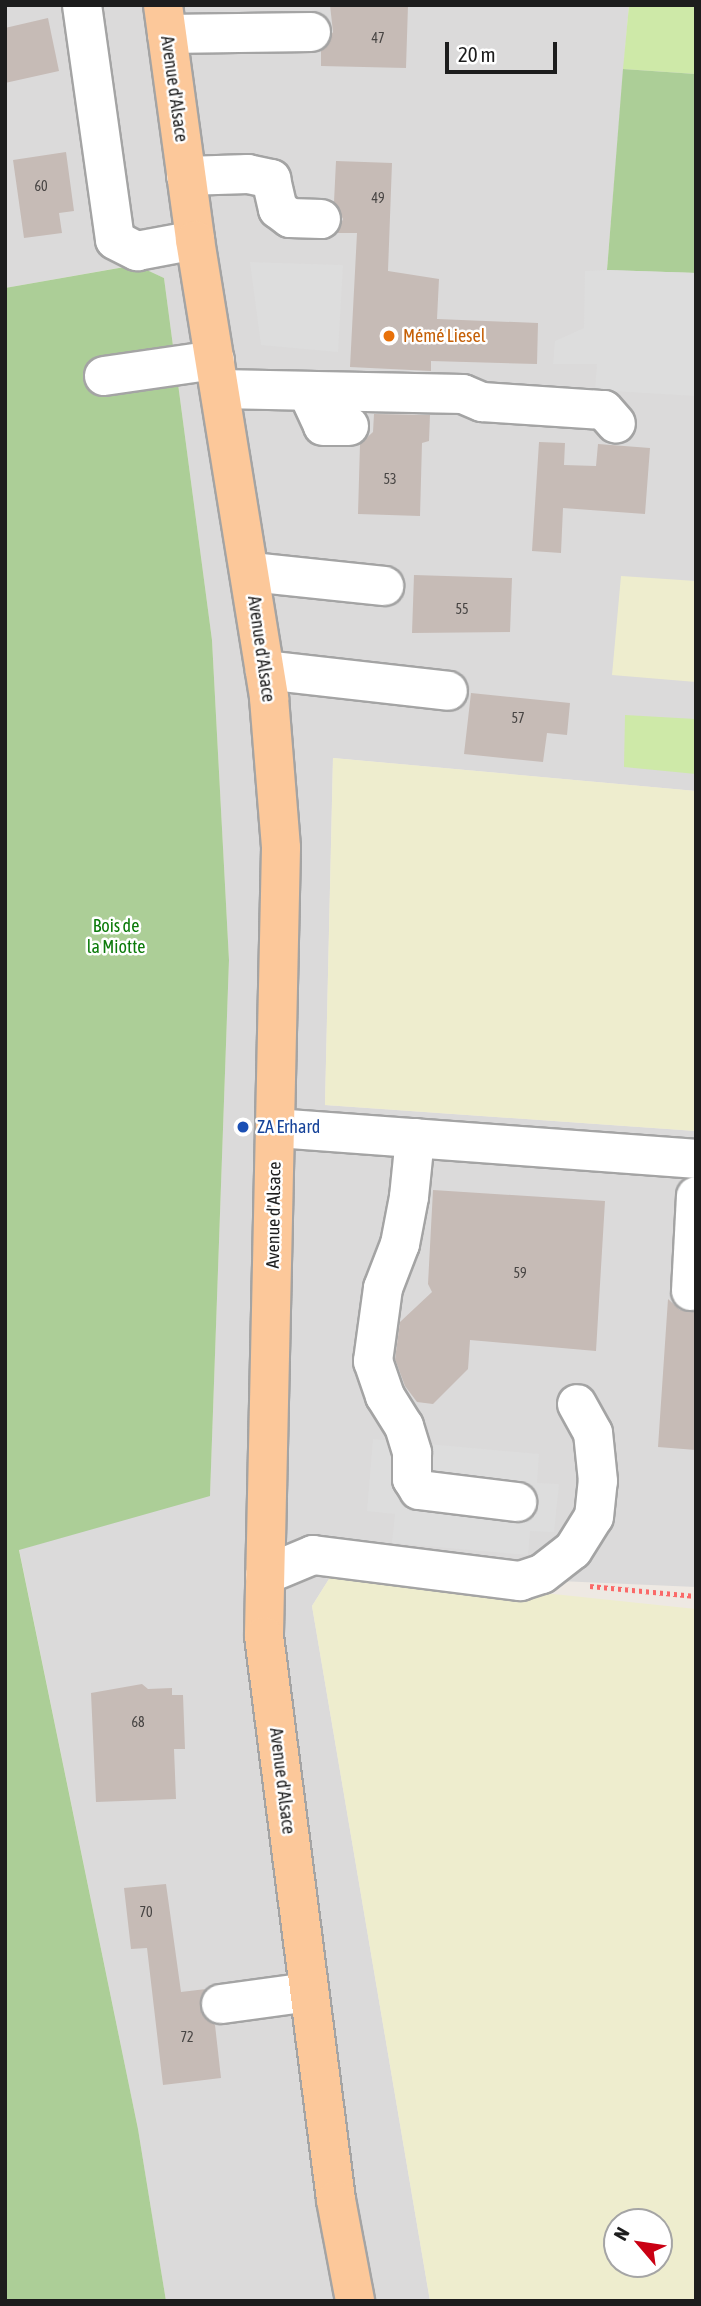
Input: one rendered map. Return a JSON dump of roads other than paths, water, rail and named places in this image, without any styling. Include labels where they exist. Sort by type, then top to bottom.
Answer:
[{"type":"main road","name":"Avenue d'Alsace","points":[[165,20],[195,240],[265,670],[281,848],[264,1636],[336,2200],[355,2301]]},
{"type":"lane","points":[[82,5],[115,240],[137,251],[195,240]]},
{"type":"lane","points":[[165,20],[310,32]]},
{"type":"lane","points":[[186,176],[248,174],[271,179],[278,209],[290,218],[321,219]]},
{"type":"lane","points":[[104,376],[218,375],[307,391],[463,394],[482,402],[604,410],[617,424]]},
{"type":"lane","points":[[307,391],[323,426],[349,426]]},
{"type":"lane","points":[[251,572],[384,586]]},
{"type":"lane","points":[[265,670],[448,691]]},
{"type":"lane","points":[[276,1128],[696,1159]]},
{"type":"lane","points":[[415,1138],[409,1196],[400,1244],[383,1287],[373,1361],[385,1396],[404,1426],[412,1453],[412,1479],[419,1490],[517,1502]]},
{"type":"lane","points":[[691,1291],[696,1196]]},
{"type":"lane","points":[[265,1575],[313,1555],[520,1581],[542,1574],[573,1550],[594,1517],[598,1481],[593,1433],[577,1404]]},
{"type":"lane","points":[[221,2004],[309,1992]]},
{"type":"place","name":"Mémé Liesel","points":[[389,336]]},
{"type":"place","name":"ZA Erhard","points":[[243,1127]]},
{"type":"park label","name":"Bois de la Miotte","points":[[116,937]]}]
